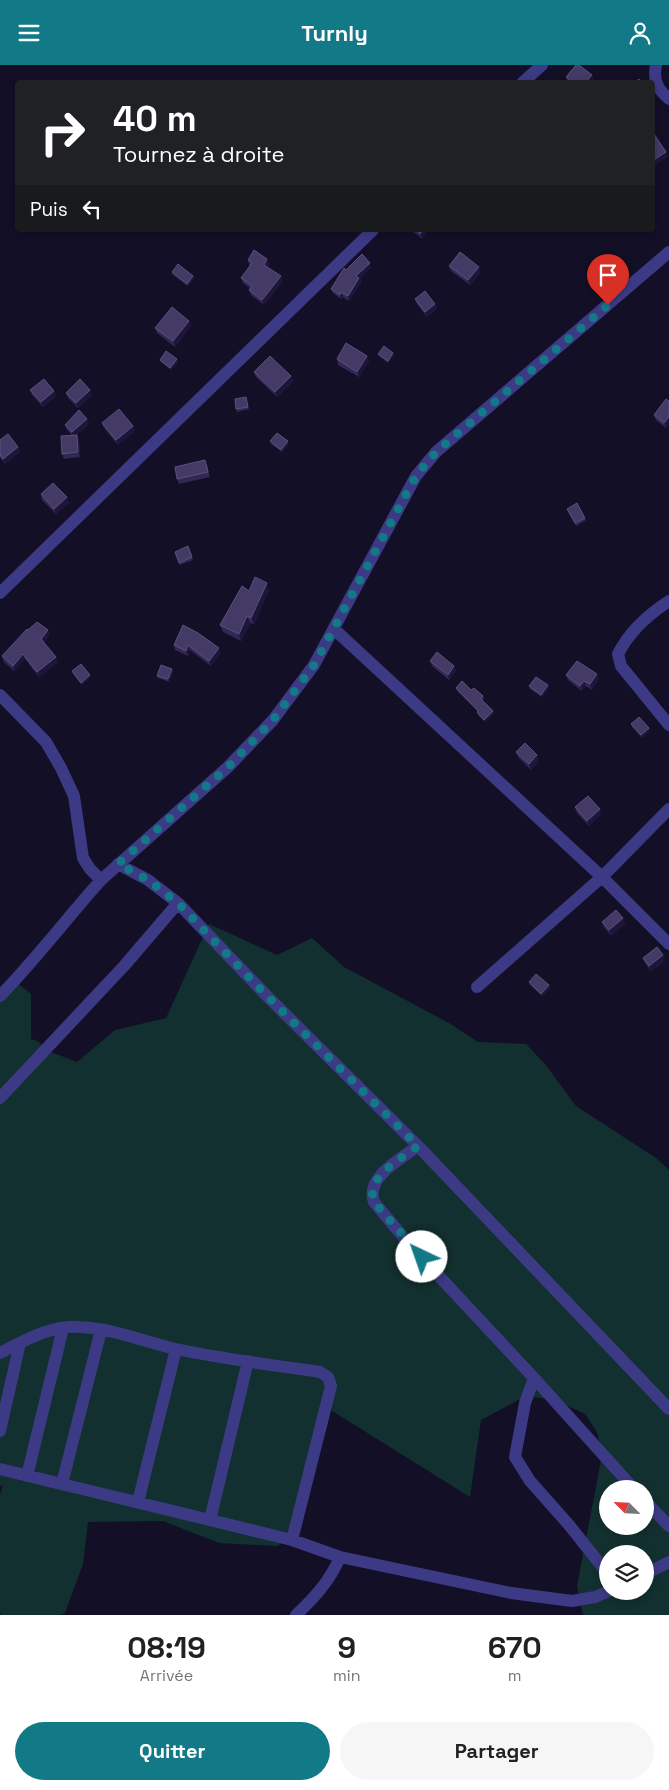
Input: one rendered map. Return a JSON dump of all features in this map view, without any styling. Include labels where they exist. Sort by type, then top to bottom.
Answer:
[{"type":"street","points":[[525,80],[542,65]]},
{"type":"street","points":[[654,80],[656,65]]},
{"type":"street","points":[[655,81],[661,92],[669,99]]},
{"type":"street","points":[[0,593],[371,232]]},
{"type":"street","points":[[0,995],[38,955],[61,925],[101,880],[228,767],[273,720],[314,665],[416,476],[436,452],[669,252]]},
{"type":"street","points":[[669,601],[654,611],[624,642],[618,654],[622,666],[669,725]]},
{"type":"street","points":[[334,629],[602,877],[669,944]]},
{"type":"street","points":[[0,695],[46,742],[62,768],[74,796],[83,858],[90,869],[101,880]]},
{"type":"street","points":[[477,987],[602,877],[669,809]]},
{"type":"street","points":[[118,864],[148,880],[178,903],[265,994],[418,1146],[669,1409]]},
{"type":"street","points":[[0,1098],[124,966],[178,903]]},
{"type":"street","points":[[418,1146],[378,1177],[372,1187],[374,1202],[409,1244],[626,1480]]},
{"type":"street","points":[[0,1353],[48,1332],[78,1327],[101,1330],[176,1349],[320,1372],[328,1377],[331,1386],[292,1540]]},
{"type":"street","points":[[27,1476],[63,1328]]},
{"type":"street","points":[[62,1484],[101,1330]]},
{"type":"street","points":[[0,1431],[20,1343]]},
{"type":"street","points":[[138,1502],[176,1349]]},
{"type":"street","points":[[210,1520],[248,1361]]},
{"type":"street","points":[[534,1378],[525,1403],[515,1457],[530,1481],[599,1563]]},
{"type":"street","points":[[0,1469],[292,1540],[340,1557],[511,1593],[572,1601],[599,1595]]},
{"type":"street","points":[[654,1510],[669,1526]]},
{"type":"street","points":[[296,1615],[315,1597],[334,1572],[340,1557]]},
{"type":"street","points":[[654,1569],[669,1561]]},
{"type":"green space","points":[[209,924],[277,955],[312,938],[344,967],[449,1023],[478,1042],[526,1044],[545,1064],[576,1106],[656,1158],[669,1170],[669,1615],[583,1615],[577,1586],[602,1455],[597,1432],[585,1414],[556,1400],[526,1396],[481,1420],[470,1497],[329,1409],[302,1522],[278,1546],[219,1543],[163,1521],[88,1522],[83,1564],[65,1613],[60,1615],[2,1615],[0,1613],[0,1494],[3,1485],[0,1486],[0,999],[16,982],[31,994],[31,1039],[37,1041],[51,1052],[77,1062],[115,1030],[166,1018]]},
{"type":"building","points":[[576,65],[579,65],[592,75],[588,80],[570,80],[566,77]]},
{"type":"building","points":[[655,136],[666,152],[655,159]]},
{"type":"building","points":[[254,250],[267,259],[264,265],[281,276],[262,300],[249,290],[252,286],[241,278],[252,263],[248,260]]},
{"type":"building","points":[[460,252],[479,267],[468,280],[449,266]]},
{"type":"building","points":[[362,254],[370,263],[356,276],[359,278],[348,296],[341,292],[340,295],[331,289],[344,268],[346,270]]},
{"type":"building","points":[[178,264],[193,276],[187,284],[172,272]]},
{"type":"building","points":[[425,291],[435,304],[425,312],[415,299]]},
{"type":"building","points":[[172,307],[189,321],[173,341],[155,328]]},
{"type":"building","points":[[346,343],[367,356],[357,372],[337,359]]},
{"type":"building","points":[[384,346],[393,353],[388,361],[378,354]]},
{"type":"building","points":[[166,351],[177,359],[170,368],[160,360]]},
{"type":"building","points":[[270,356],[291,376],[275,392],[254,372]]},
{"type":"building","points":[[44,379],[54,391],[41,402],[30,390]]},
{"type":"building","points":[[80,379],[90,390],[76,403],[66,393]]},
{"type":"building","points":[[246,397],[248,407],[236,409],[235,399]]},
{"type":"building","points":[[666,399],[669,401],[669,417],[664,423],[654,415]]},
{"type":"building","points":[[119,409],[133,426],[116,440],[102,423]]},
{"type":"building","points":[[79,410],[87,419],[72,432],[65,425]]},
{"type":"building","points":[[277,433],[288,441],[281,450],[270,441]]},
{"type":"building","points":[[8,434],[18,447],[3,459],[0,455],[0,440]]},
{"type":"building","points":[[77,435],[78,452],[62,454],[61,436]]},
{"type":"building","points":[[205,460],[208,472],[177,479],[175,467]]},
{"type":"building","points":[[53,483],[67,497],[54,509],[41,494]]},
{"type":"building","points":[[577,503],[585,518],[575,523],[567,509]]},
{"type":"building","points":[[188,546],[192,557],[179,563],[175,552]]},
{"type":"building","points":[[255,577],[267,583],[251,618],[247,616],[239,634],[220,625],[242,586],[249,591]]},
{"type":"building","points":[[37,622],[48,630],[41,639],[56,657],[37,672],[23,654],[13,666],[2,656],[27,629]]},
{"type":"building","points":[[183,625],[219,648],[209,661],[188,645],[186,651],[174,645]]},
{"type":"building","points":[[437,652],[454,666],[448,675],[430,661]]},
{"type":"building","points":[[577,661],[597,674],[590,684],[584,681],[580,686],[566,675]]},
{"type":"building","points":[[81,664],[90,675],[81,683],[72,671]]},
{"type":"building","points":[[161,665],[172,669],[168,679],[157,676]]},
{"type":"building","points":[[536,677],[548,685],[541,695],[529,686]]},
{"type":"building","points":[[462,681],[471,690],[474,688],[483,696],[481,699],[493,711],[484,720],[456,688]]},
{"type":"building","points":[[639,717],[649,728],[641,735],[631,724]]},
{"type":"building","points":[[525,743],[537,755],[529,764],[516,752]]},
{"type":"building","points":[[588,796],[600,809],[587,821],[575,807]]},
{"type":"building","points":[[616,910],[623,918],[609,930],[602,922]]},
{"type":"building","points":[[657,947],[663,955],[649,966],[643,958]]},
{"type":"building","points":[[536,974],[549,985],[541,994],[529,982]]},
{"type":"route","points":[[422,1257],[374,1202],[372,1195],[372,1187],[378,1177],[418,1146],[265,994],[178,903],[148,880],[118,864],[178,809],[228,767],[273,720],[314,665],[416,476],[436,452],[608,305]]}]
